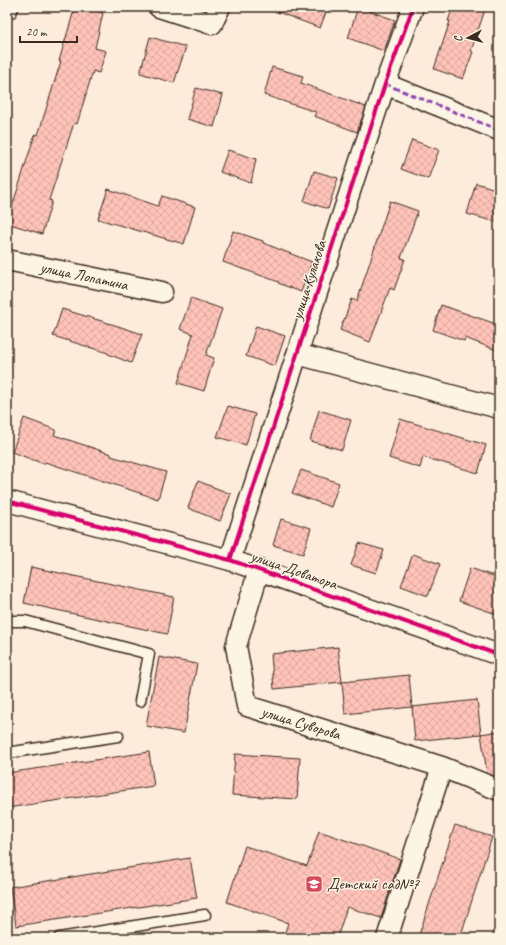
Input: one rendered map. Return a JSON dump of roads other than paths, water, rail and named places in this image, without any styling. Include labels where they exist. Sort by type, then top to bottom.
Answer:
[{"type":"street","points":[[159,7],[212,24],[220,7]]},
{"type":"street","name":"улица Кулакова","points":[[230,560],[385,84],[413,7]]},
{"type":"street","points":[[385,84],[499,130]]},
{"type":"street","name":"улица Лопатина","points":[[7,260],[162,292]]},
{"type":"street","points":[[297,354],[499,408]]},
{"type":"street","name":"улица Доватора","points":[[7,502],[230,560],[499,655]]},
{"type":"street","name":"улица Суворова","points":[[259,570],[236,646],[247,706],[442,767],[499,790]]},
{"type":"street","points":[[387,938],[442,767]]},
{"type":"lane","points":[[7,621],[25,622],[149,654],[140,701]]},
{"type":"lane","points":[[7,753],[118,736]]},
{"type":"lane","points":[[59,938],[205,915]]},
{"type":"place","name":"Детский сад№7","points":[[314,884]]}]
